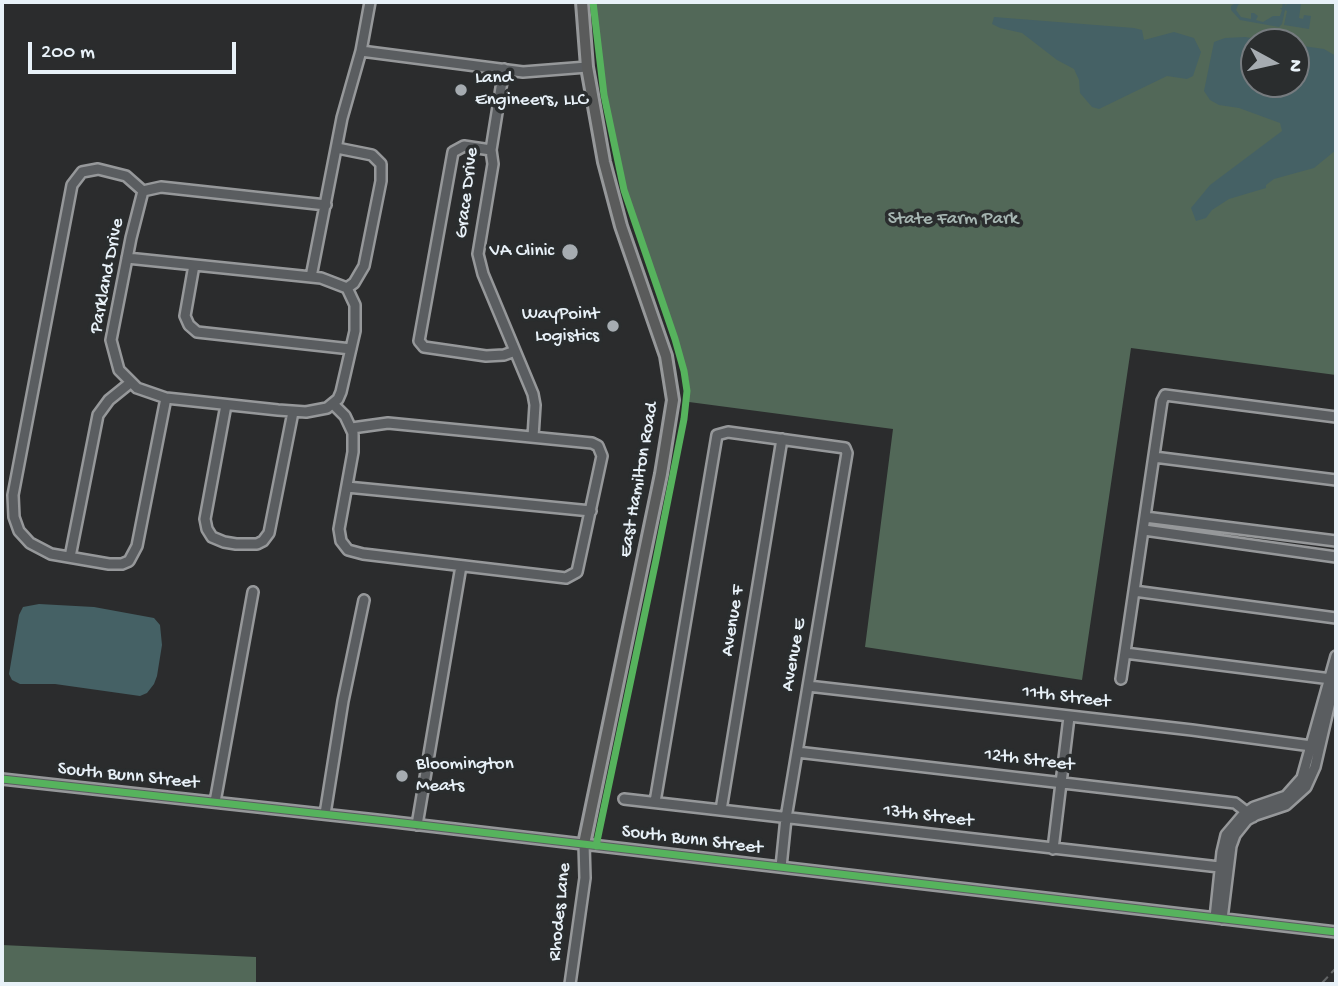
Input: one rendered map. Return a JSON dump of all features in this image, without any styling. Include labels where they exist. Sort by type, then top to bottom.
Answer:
[{"type":"main road","name":"East Hamilton Road","points":[[582,2],[587,67],[598,137],[624,237],[666,356],[673,400],[661,474],[584,844]]},
{"type":"street","points":[[312,277],[347,96],[361,51],[370,2]]},
{"type":"street","points":[[361,51],[541,72],[587,67]]},
{"type":"street","name":"Grace Drive","points":[[504,69],[491,150],[493,164],[478,254],[483,274],[535,405],[533,437]]},
{"type":"street","points":[[491,150],[464,146],[453,152],[419,341],[424,347],[486,356],[505,355],[515,351]]},
{"type":"street","points":[[337,148],[372,155],[382,164],[364,266],[354,283],[347,288]]},
{"type":"street","points":[[166,398],[134,555],[127,562],[116,564],[51,554],[35,547],[19,531],[14,517],[13,495],[69,198],[72,185],[82,172],[98,169],[120,173],[133,180],[144,191],[161,187],[326,205]]},
{"type":"street","name":"Parkland Drive","points":[[130,383],[116,365],[111,340],[127,258],[144,191]]},
{"type":"street","points":[[70,556],[98,415],[109,400],[130,383],[166,398],[293,412],[314,411],[333,404],[341,392],[351,349],[356,310],[347,288],[332,281],[127,258]]},
{"type":"street","points":[[194,265],[184,316],[188,325],[197,332],[351,349]]},
{"type":"street","points":[[1121,679],[1165,395],[1336,417]]},
{"type":"street","points":[[333,404],[352,428],[353,452],[339,529],[344,547],[351,552],[566,578],[575,575],[580,567],[602,456],[601,449],[592,443],[387,423],[352,428]]},
{"type":"street","points":[[226,405],[205,519],[212,537],[236,544],[257,544],[269,533],[293,412]]},
{"type":"street","points":[[655,802],[718,434],[728,432],[782,439]]},
{"type":"street","name":"Avenue E","points":[[781,867],[786,818],[847,453],[846,449],[840,446],[782,439]]},
{"type":"street","name":"Avenue F","points":[[721,810],[782,439]]},
{"type":"street","points":[[1154,457],[1336,480]]},
{"type":"street","points":[[347,487],[591,511]]},
{"type":"street","points":[[1146,517],[1336,541]]},
{"type":"street","points":[[1144,530],[1336,557]]},
{"type":"street","points":[[417,825],[461,566]]},
{"type":"street","points":[[1134,591],[1336,618]]},
{"type":"street","points":[[215,802],[253,592]]},
{"type":"street","points":[[325,814],[343,701],[364,600]]},
{"type":"street","points":[[1125,653],[1331,679]]},
{"type":"street","points":[[1218,918],[1224,868],[1235,835],[1251,814],[1286,805],[1300,794],[1310,778],[1315,746],[1333,689],[1331,679],[1336,656]]},
{"type":"street","name":"11th Street","points":[[808,686],[1315,746]]},
{"type":"street","points":[[1053,849],[1069,717]]},
{"type":"street","name":"12th Street","points":[[797,752],[1235,803],[1251,814]]},
{"type":"street","name":"South Bunn Street","points":[[2,779],[1336,932]]},
{"type":"street","name":"13th Street","points":[[624,799],[1224,868]]},
{"type":"street","name":"Rhodes Lane","points":[[570,984],[585,878],[584,844]]},
{"type":"green space","name":"State Farm Park","points":[[595,2],[1336,2],[1336,375],[1131,348],[1082,680],[865,647],[893,429],[689,402],[689,382],[681,351],[638,235],[618,160],[602,68]]},
{"type":"green space","points":[[2,945],[256,957],[256,984],[2,984]]},
{"type":"water","points":[[1242,2],[1236,10],[1241,17],[1251,19],[1251,13],[1254,13],[1258,16],[1256,20],[1263,22],[1273,16],[1280,16],[1283,2],[1286,2],[1285,7],[1288,2],[1301,4],[1299,18],[1303,19],[1304,15],[1311,16],[1309,28],[1284,25],[1285,10],[1279,27],[1240,20],[1231,10],[1231,6]]},
{"type":"water","points":[[994,17],[1134,28],[1142,30],[1144,40],[1174,32],[1194,38],[1201,52],[1193,76],[1187,79],[1167,76],[1099,109],[1092,107],[1080,93],[1079,80],[1074,69],[1057,60],[1022,33],[992,24]]},
{"type":"water","points":[[1240,37],[1240,98],[1310,98],[1310,47],[1324,49],[1336,56],[1336,150],[1314,168],[1274,179],[1266,188],[1229,199],[1212,210],[1206,218],[1196,221],[1191,208],[1210,185],[1282,131],[1280,123],[1239,108],[1219,105],[1210,100],[1204,91],[1214,42]]},
{"type":"water","points":[[39,604],[94,607],[154,618],[160,625],[162,645],[154,684],[147,693],[140,696],[55,684],[20,684],[12,680],[9,674],[19,615],[23,607]]},
{"type":"railway","points":[[1321,984],[1336,968]]},
{"type":"cycle path","points":[[593,2],[604,95],[624,190],[675,339],[687,391],[684,419],[656,560],[596,846]]},
{"type":"cycle path","points":[[2,779],[1336,932]]},
{"type":"place","name":"Land Engineers, LLC","points":[[461,90]]},
{"type":"place","name":"VA Clinic","points":[[570,252]]},
{"type":"place","name":"WayPoint Logistics","points":[[613,326]]},
{"type":"place","name":"Bloomington Meats","points":[[402,776]]}]
